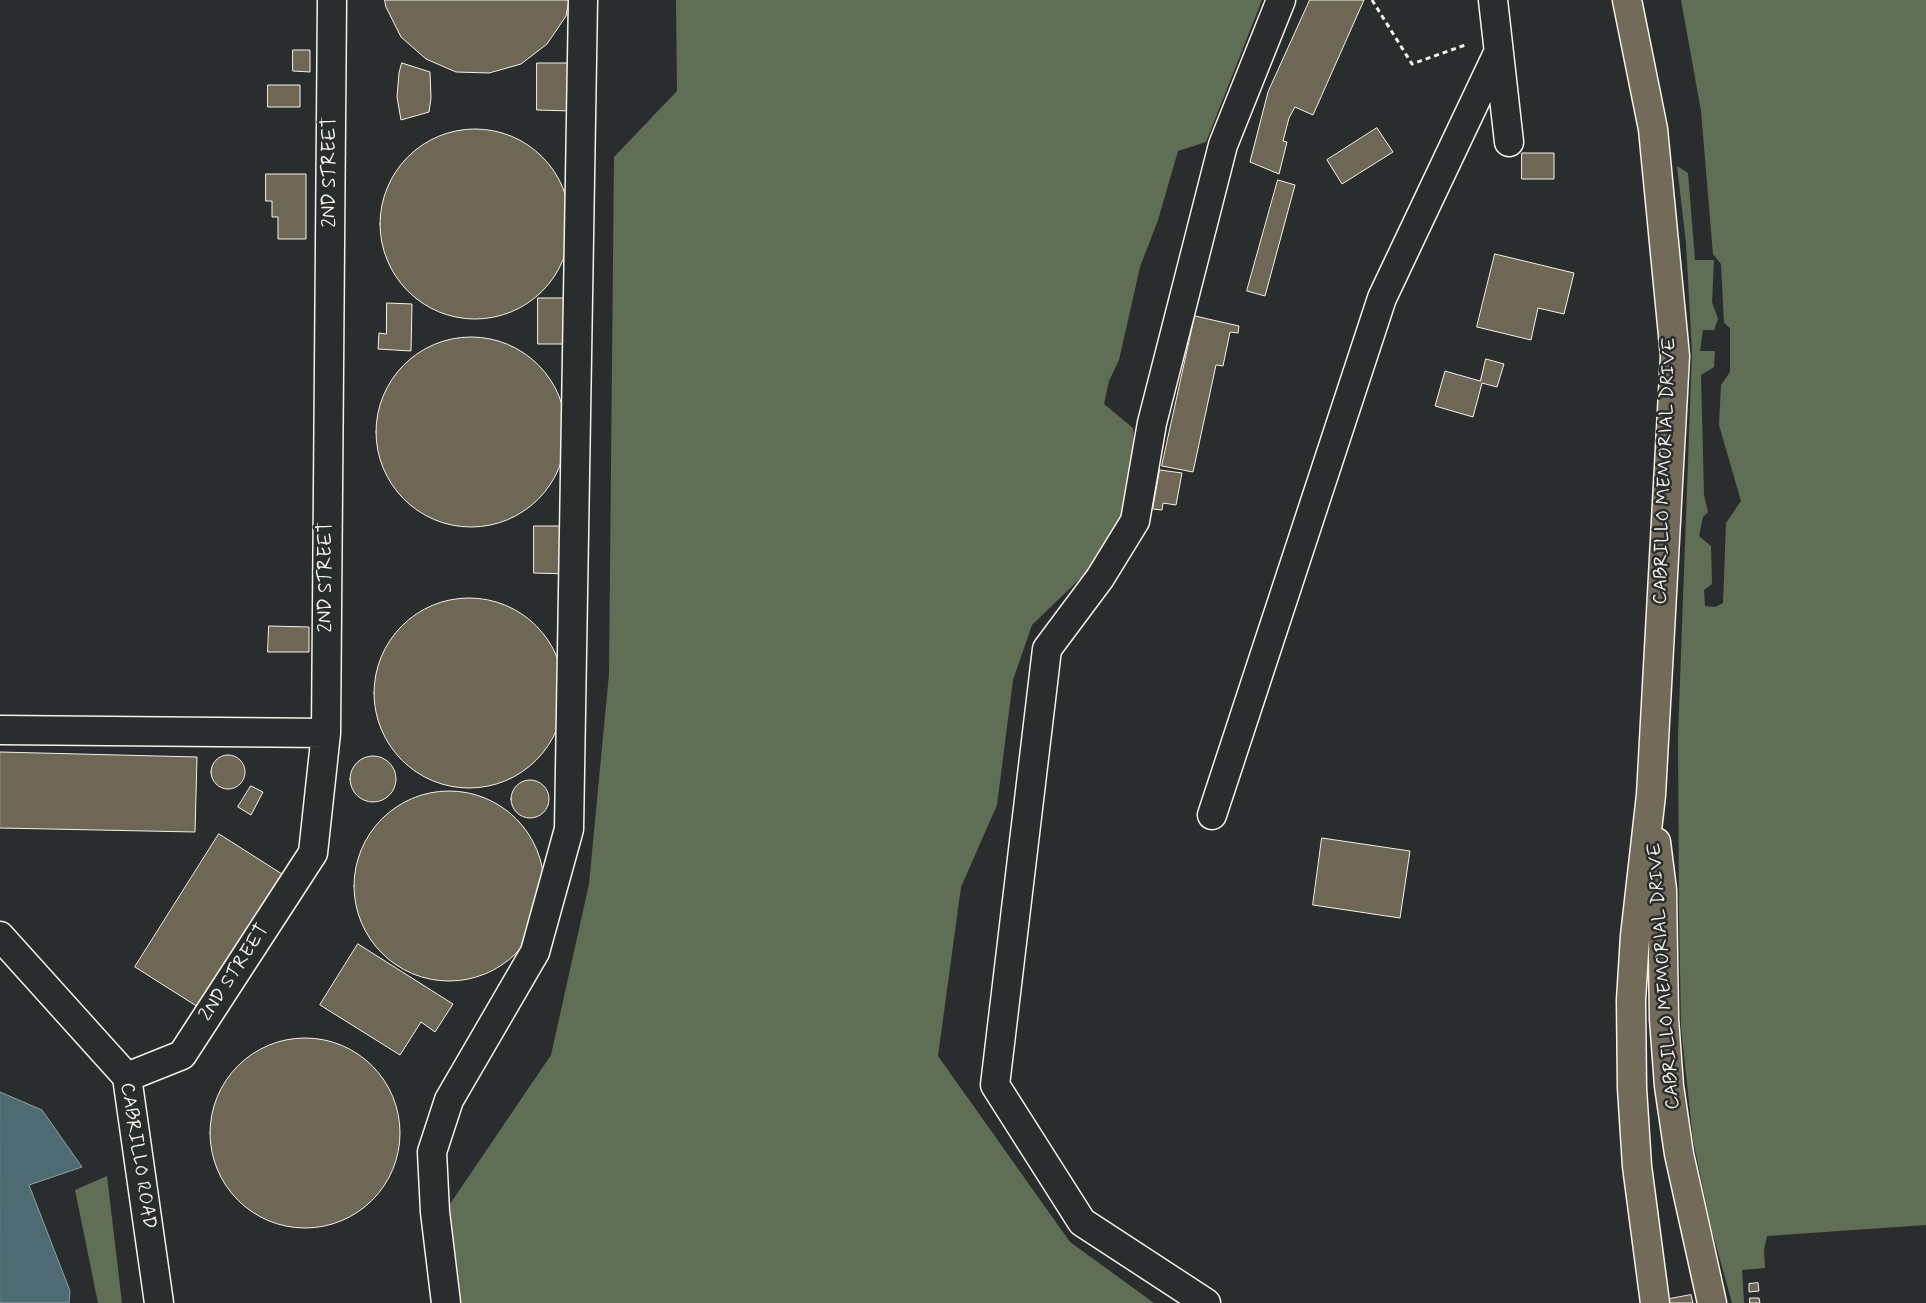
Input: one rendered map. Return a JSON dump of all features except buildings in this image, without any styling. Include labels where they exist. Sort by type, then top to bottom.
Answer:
[{"type":"main road","name":"CABRILLO MEMORIAL DRIVE","points":[[1628,0],[1653,129],[1675,356],[1651,795],[1635,936],[1631,1000],[1632,1088],[1638,1166],[1645,1237],[1655,1303]]},
{"type":"main road","name":"CABRILLO MEMORIAL DRIVE","points":[[1651,795],[1662,890],[1664,1019],[1669,1086],[1679,1154],[1712,1303]]},
{"type":"street","name":"2ND STREET","points":[[127,1077],[182,1055],[313,853],[326,733],[332,0]]},
{"type":"street","points":[[446,1303],[435,1212],[432,1152],[449,1100],[535,952],[569,829],[583,0]]},
{"type":"street","points":[[1206,1303],[1082,1222],[995,1084],[1047,649],[1100,578],[1135,521],[1152,423],[1223,145],[1281,0]]},
{"type":"street","points":[[1493,0],[1508,142]]},
{"type":"street","points":[[1212,816],[1382,298],[1497,43]]},
{"type":"street","points":[[0,730],[326,733]]},
{"type":"street","name":"CABRILLO ROAD","points":[[0,936],[127,1077],[160,1303]]},
{"type":"path","points":[[1372,0],[1412,64],[1497,43]]},
{"type":"green space","points":[[676,0],[1262,0],[1206,142],[1178,151],[1158,220],[1140,267],[1119,360],[1109,381],[1104,404],[1133,428],[1135,457],[1126,516],[1091,568],[1032,625],[1013,680],[997,805],[961,887],[938,1056],[1070,1242],[1154,1303],[459,1303],[452,1261],[450,1204],[551,1055],[589,884],[609,674],[614,157],[677,91]]},
{"type":"green space","points":[[1681,0],[1926,0],[1926,1225],[1767,1236],[1764,1250],[1765,1268],[1742,1270],[1744,1303],[1732,1303],[1711,1227],[1693,1140],[1681,1027],[1678,736],[1692,352],[1686,243],[1677,166],[1688,173],[1695,260],[1714,260],[1712,302],[1718,319],[1714,330],[1703,330],[1700,351],[1715,351],[1714,367],[1701,375],[1704,495],[1708,512],[1703,517],[1699,536],[1711,546],[1712,584],[1704,590],[1705,606],[1715,607],[1723,603],[1726,523],[1741,501],[1719,425],[1721,385],[1730,372],[1730,328],[1724,323],[1721,264],[1713,254],[1701,111]]},
{"type":"green space","points":[[107,1176],[122,1303],[98,1303],[75,1190]]},
{"type":"water","points":[[0,1092],[42,1110],[82,1167],[29,1185],[70,1291],[69,1303],[0,1303]]}]
